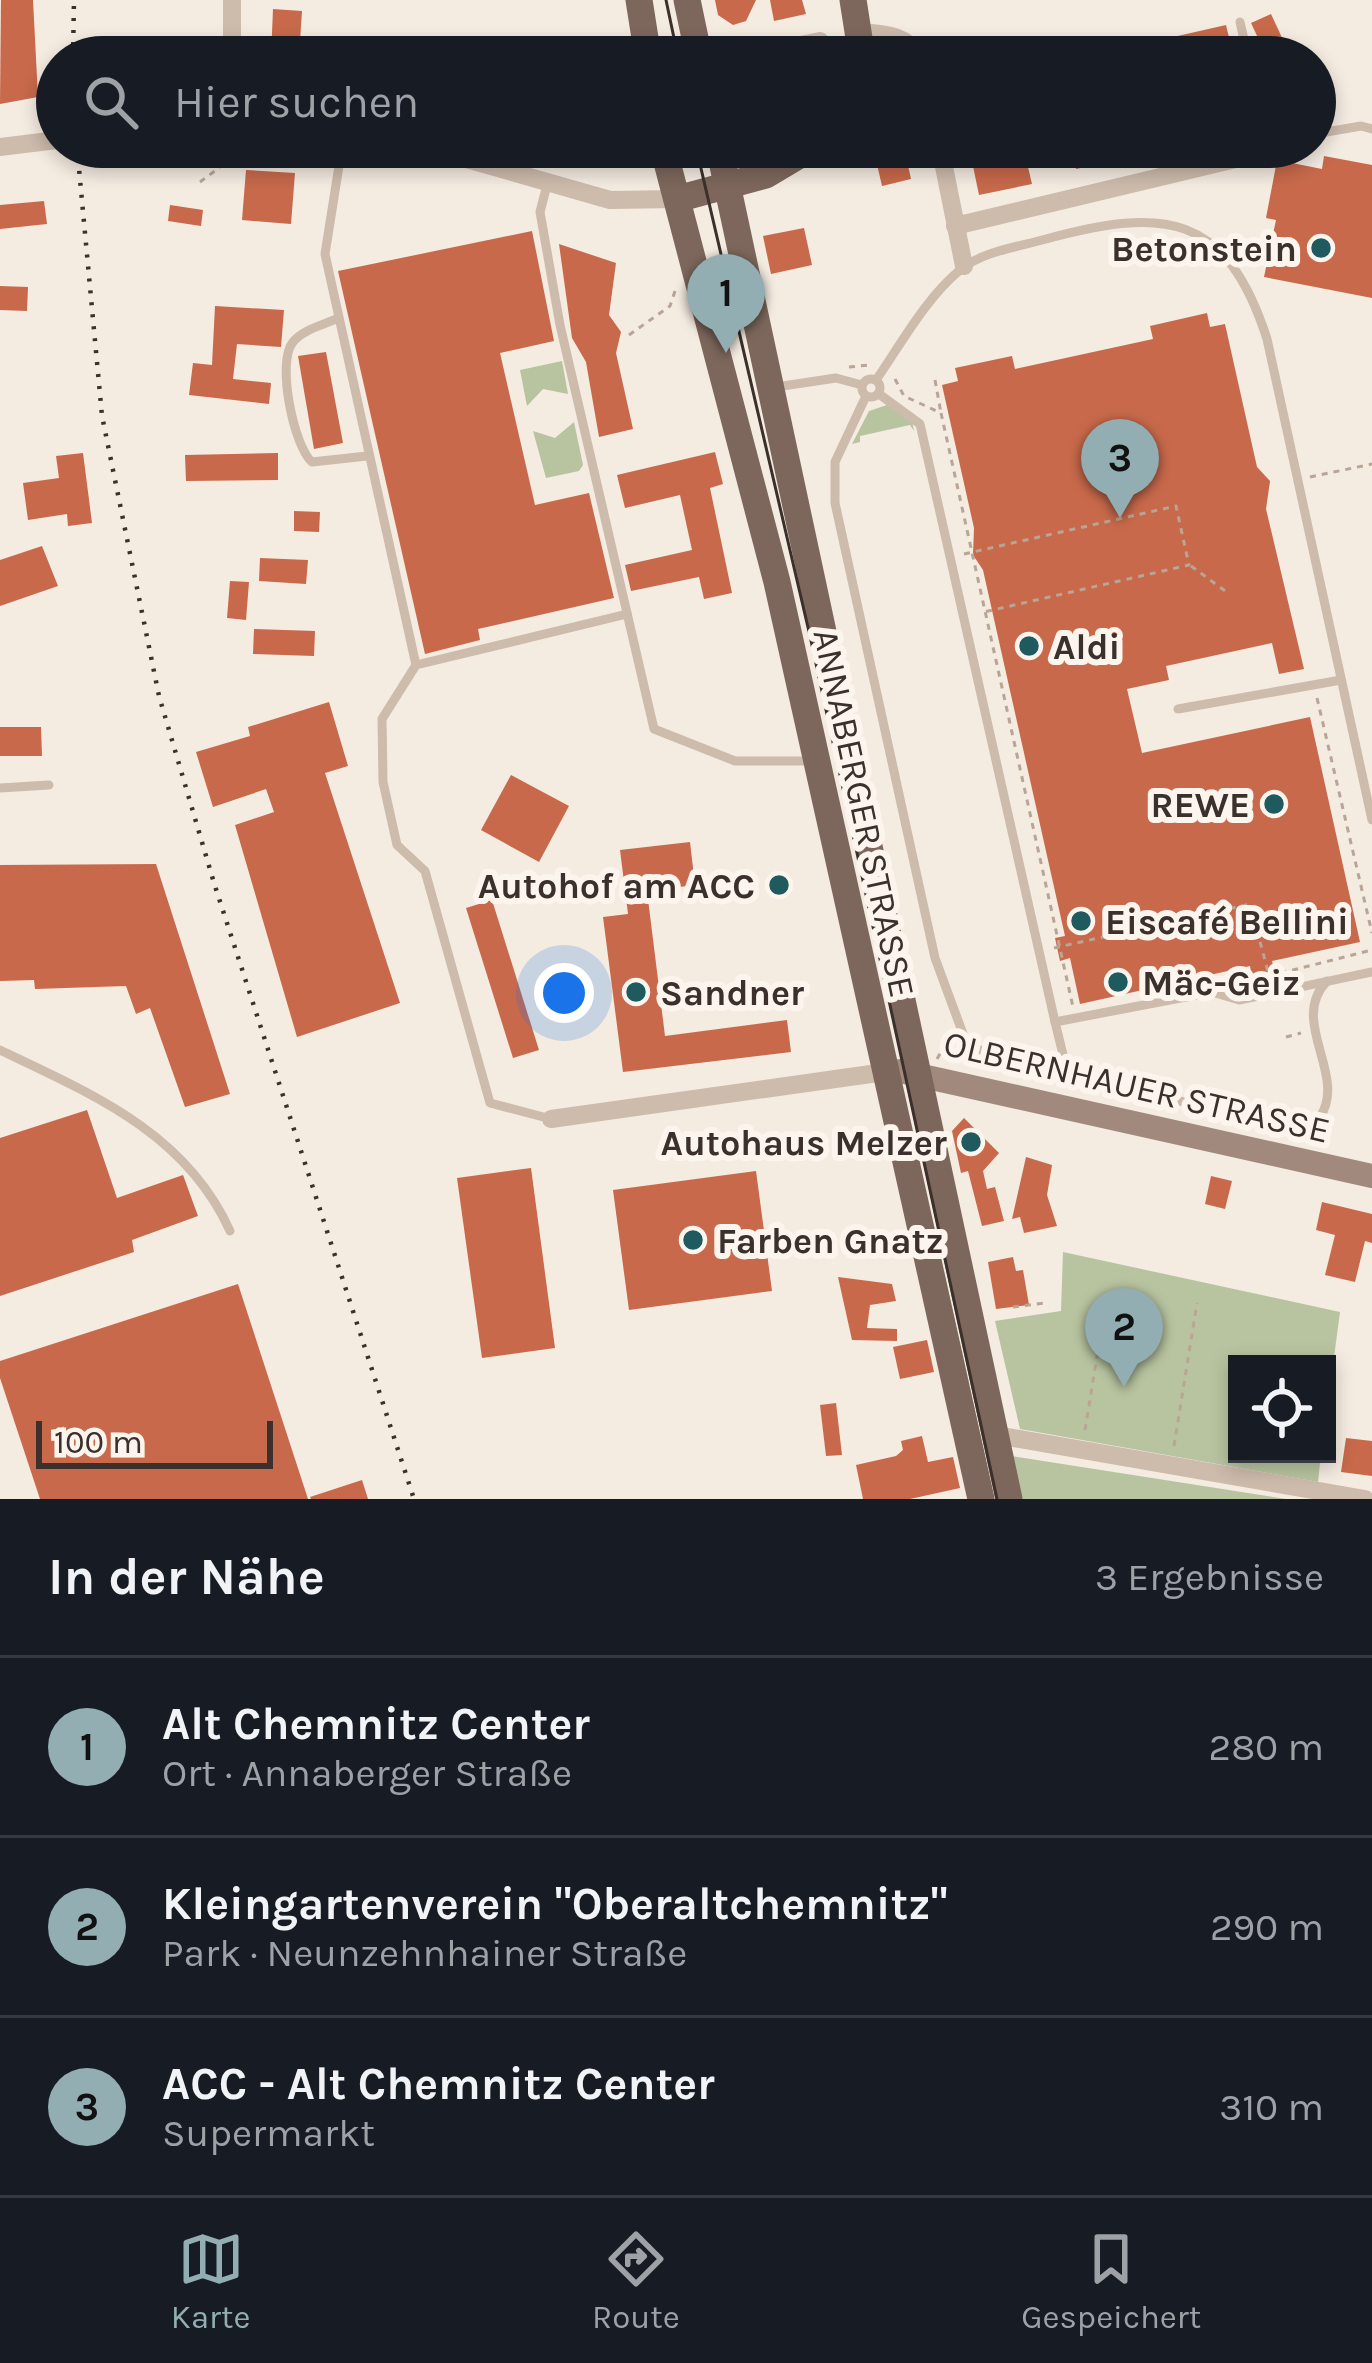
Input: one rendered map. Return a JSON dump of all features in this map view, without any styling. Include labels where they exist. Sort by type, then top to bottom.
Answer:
[{"type":"main road","points":[[639,0],[645,36]]},
{"type":"main road","points":[[687,0],[695,36]]},
{"type":"main road","points":[[853,0],[859,36]]},
{"type":"main road","name":"ANNABERGER STRASSE","points":[[669,168],[818,760],[910,1074],[981,1499]]},
{"type":"main road","name":"ANNABERGER STRASSE","points":[[724,168],[910,1074],[1009,1499]]},
{"type":"main road","points":[[677,199],[779,168]]},
{"type":"street","points":[[232,0],[232,36]]},
{"type":"street","points":[[0,147],[36,143]]},
{"type":"street","points":[[492,168],[610,200],[677,199]]},
{"type":"street","points":[[944,168],[964,266]]},
{"type":"street","points":[[956,226],[1172,168]]},
{"type":"street","points":[[551,1119],[910,1074]]},
{"type":"street","name":"OLBERNHAUER STRASSE","points":[[910,1074],[1372,1176]]},
{"type":"street","points":[[996,1435],[1365,1499]]},
{"type":"lane","points":[[1240,22],[1243,36]]},
{"type":"lane","points":[[1336,130],[1372,129]]},
{"type":"lane","points":[[339,168],[325,254],[416,664]]},
{"type":"lane","points":[[547,185],[540,212],[560,325],[654,729],[735,761],[818,760]]},
{"type":"lane","points":[[1328,981],[1312,1002],[1329,1096],[1320,1117],[1305,1124],[1286,1125],[974,1051],[958,1024],[935,958],[836,503],[835,462],[864,391],[964,266],[1001,250],[1118,221],[1180,224],[1226,253],[1255,300],[1371,815]]},
{"type":"lane","points":[[336,319],[293,341],[285,360],[297,444],[312,462],[367,456]]},
{"type":"lane","points":[[770,388],[836,378],[879,394],[920,424],[1067,1075]]},
{"type":"lane","points":[[876,380],[879,394]]},
{"type":"lane","points":[[551,1119],[490,1103],[425,871],[397,845],[383,782],[382,719],[416,664],[627,614]]},
{"type":"lane","points":[[1178,710],[1341,680]]},
{"type":"lane","points":[[0,788],[49,785]]},
{"type":"lane","points":[[1055,1022],[1200,995],[1239,1000],[1372,971]]},
{"type":"lane","points":[[0,1050],[136,1119],[196,1173],[230,1231]]},
{"type":"path","points":[[200,182],[219,168]]},
{"type":"path","points":[[628,334],[647,327],[670,306],[679,280]]},
{"type":"path","points":[[935,380],[941,413]]},
{"type":"path","points":[[1296,481],[1372,464]]},
{"type":"path","points":[[951,561],[971,550],[1176,506],[1190,565],[1228,593]]},
{"type":"path","points":[[971,550],[1074,1009]]},
{"type":"path","points":[[984,613],[1190,565]]},
{"type":"path","points":[[1314,685],[1372,933]]},
{"type":"path","points":[[1040,953],[1250,904],[1263,963]]},
{"type":"path","points":[[1230,986],[1372,950]]},
{"type":"path","points":[[910,1074],[932,1067],[958,1024]]},
{"type":"path","points":[[1286,1037],[1315,1030]]},
{"type":"path","points":[[1082,1450],[1107,1295]]},
{"type":"path","points":[[1013,1307],[1045,1303]]},
{"type":"path","points":[[1171,1465],[1197,1303]]},
{"type":"green space","points":[[562,361],[568,394],[543,389],[527,406],[520,370]]},
{"type":"green space","points":[[887,405],[912,421],[914,431],[910,425],[860,436],[860,442],[852,444],[869,411]]},
{"type":"green space","points":[[574,422],[583,465],[579,471],[546,478],[533,431],[555,438]]},
{"type":"green space","points":[[1063,1252],[1340,1312],[1334,1355],[1228,1355],[1228,1463],[1320,1463],[1318,1482],[1020,1429],[995,1321],[1061,1311]]},
{"type":"green space","points":[[1011,1456],[1286,1499],[1018,1499]]},
{"type":"building","points":[[1,0],[33,0],[36,97],[0,104]]},
{"type":"building","points":[[715,0],[756,0],[746,21],[733,25],[718,15]]},
{"type":"building","points":[[770,0],[802,0],[806,14],[774,21]]},
{"type":"building","points":[[273,9],[302,11],[300,36],[272,36]]},
{"type":"building","points":[[1271,14],[1281,36],[1257,36],[1251,23]]},
{"type":"building","points":[[1226,25],[1229,36],[1178,36]]},
{"type":"building","name":"Betonstein","points":[[1336,158],[1372,165],[1372,298],[1264,277],[1276,220],[1266,218],[1275,168],[1336,168]]},
{"type":"building","points":[[878,168],[909,168],[911,179],[882,186]]},
{"type":"building","points":[[973,168],[1028,168],[1032,184],[979,195]]},
{"type":"building","points":[[246,170],[295,173],[291,224],[242,220]]},
{"type":"building","points":[[44,201],[47,224],[0,229],[0,205]]},
{"type":"building","points":[[170,205],[203,210],[201,226],[168,221]]},
{"type":"building","points":[[804,228],[812,265],[771,274],[763,236]]},
{"type":"building","points":[[532,231],[554,341],[500,353],[535,505],[589,493],[614,598],[478,629],[480,640],[425,654],[338,271]]},
{"type":"building","points":[[559,244],[616,263],[609,315],[621,332],[616,353],[633,429],[599,437],[586,362],[572,338]]},
{"type":"building","points":[[0,286],[28,287],[27,311],[0,310]]},
{"type":"building","points":[[215,306],[284,310],[281,347],[237,344],[233,379],[271,383],[269,404],[189,395],[193,363],[212,365]]},
{"type":"building","points":[[1207,313],[1210,327],[1225,324],[1257,467],[1270,481],[1266,509],[1304,669],[1279,674],[1272,643],[1166,666],[1169,680],[1127,689],[1142,753],[1310,717],[1360,942],[1272,961],[1275,972],[1252,977],[1250,966],[1080,1004],[1070,958],[1060,961],[1055,938],[1065,936],[983,570],[973,555],[974,528],[942,385],[958,381],[955,368],[1012,356],[1015,369],[1153,339],[1150,326]]},
{"type":"building","points":[[326,352],[343,443],[314,449],[298,356]]},
{"type":"building","points":[[715,452],[723,484],[710,488],[732,593],[704,599],[699,577],[631,591],[625,565],[692,550],[680,495],[625,508],[617,475]]},
{"type":"building","points":[[83,453],[92,523],[68,526],[67,514],[28,520],[23,483],[59,478],[56,456]]},
{"type":"building","points":[[278,453],[278,480],[186,481],[185,455]]},
{"type":"building","points":[[294,511],[320,512],[319,532],[294,531]]},
{"type":"building","points":[[42,546],[58,586],[0,606],[0,560]]},
{"type":"building","points":[[260,558],[308,560],[306,584],[259,581]]},
{"type":"building","points":[[230,581],[249,582],[246,620],[227,618]]},
{"type":"building","points":[[254,629],[315,631],[314,656],[253,654]]},
{"type":"building","points":[[329,702],[348,766],[325,773],[400,1003],[297,1037],[235,825],[274,812],[266,789],[213,807],[196,752],[250,736],[248,727]]},
{"type":"building","points":[[0,727],[41,727],[42,756],[0,756]]},
{"type":"building","points":[[511,775],[569,806],[539,862],[481,830]]},
{"type":"building","points":[[690,842],[695,885],[647,891],[665,1036],[787,1020],[791,1052],[623,1072],[603,917],[628,914],[620,850]]},
{"type":"building","points":[[156,864],[230,1094],[185,1107],[150,1008],[136,1014],[126,986],[35,989],[34,980],[0,981],[0,865]]},
{"type":"building","points":[[492,900],[539,1050],[513,1058],[466,908]]},
{"type":"building","points":[[87,1110],[117,1198],[183,1175],[198,1216],[132,1240],[134,1252],[0,1296],[0,1138]]},
{"type":"building","points":[[964,1118],[999,1153],[983,1171],[987,1189],[995,1187],[1004,1221],[982,1226],[968,1171],[961,1173],[952,1131]]},
{"type":"building","points":[[1026,1157],[1052,1165],[1047,1195],[1057,1226],[1024,1233],[1020,1217],[1012,1219]]},
{"type":"building","points":[[531,1168],[555,1348],[482,1358],[457,1178]]},
{"type":"building","name":"Farben Gnatz","points":[[756,1171],[772,1291],[629,1310],[613,1190]]},
{"type":"building","points":[[1211,1176],[1232,1181],[1225,1209],[1205,1204]]},
{"type":"building","points":[[1322,1202],[1372,1214],[1372,1243],[1365,1241],[1355,1282],[1325,1275],[1335,1235],[1316,1230]]},
{"type":"building","points":[[1013,1257],[1016,1271],[1023,1270],[1029,1305],[996,1309],[988,1262]]},
{"type":"building","points":[[838,1277],[892,1284],[896,1301],[870,1305],[867,1328],[897,1329],[897,1341],[852,1340]]},
{"type":"building","points":[[238,1284],[308,1499],[40,1499],[0,1378],[0,1361]]},
{"type":"building","points":[[927,1340],[934,1372],[900,1379],[893,1347]]},
{"type":"building","points":[[836,1403],[842,1455],[826,1456],[820,1405]]},
{"type":"building","points":[[922,1436],[928,1462],[953,1457],[960,1488],[910,1499],[863,1499],[856,1465],[896,1456],[903,1450],[901,1441]]},
{"type":"building","points":[[1346,1438],[1372,1441],[1372,1476],[1341,1472]]},
{"type":"building","points":[[362,1480],[368,1499],[310,1497]]},
{"type":"tram line","points":[[666,0],[674,36]]},
{"type":"tram line","points":[[701,168],[810,636],[997,1499]]},
{"type":"railway","points":[[73,36],[74,0]]},
{"type":"railway","points":[[79,168],[102,416],[159,696],[214,883],[414,1499]]},
{"type":"place","name":"Betonstein","points":[[1321,248]]},
{"type":"place","name":"Alt Chemnitz Center","points":[[726,353]]},
{"type":"place","name":"ACC - Alt Chemnitz Center","points":[[1120,518]]},
{"type":"place","name":"Aldi","points":[[1029,646]]},
{"type":"place","name":"REWE","points":[[1274,804]]},
{"type":"place","name":"Autohof am ACC","points":[[779,885]]},
{"type":"place","name":"Eiscafé Bellini","points":[[1081,921]]},
{"type":"place","name":"Mäc-Geiz","points":[[1118,982]]},
{"type":"place","name":"Sandner","points":[[636,992]]},
{"type":"place","name":"Autohaus Melzer","points":[[971,1142]]},
{"type":"place","name":"Farben Gnatz","points":[[693,1240]]},
{"type":"place","name":"Kleingartenverein \"Oberaltchemnitz\"","points":[[1124,1387]]}]
